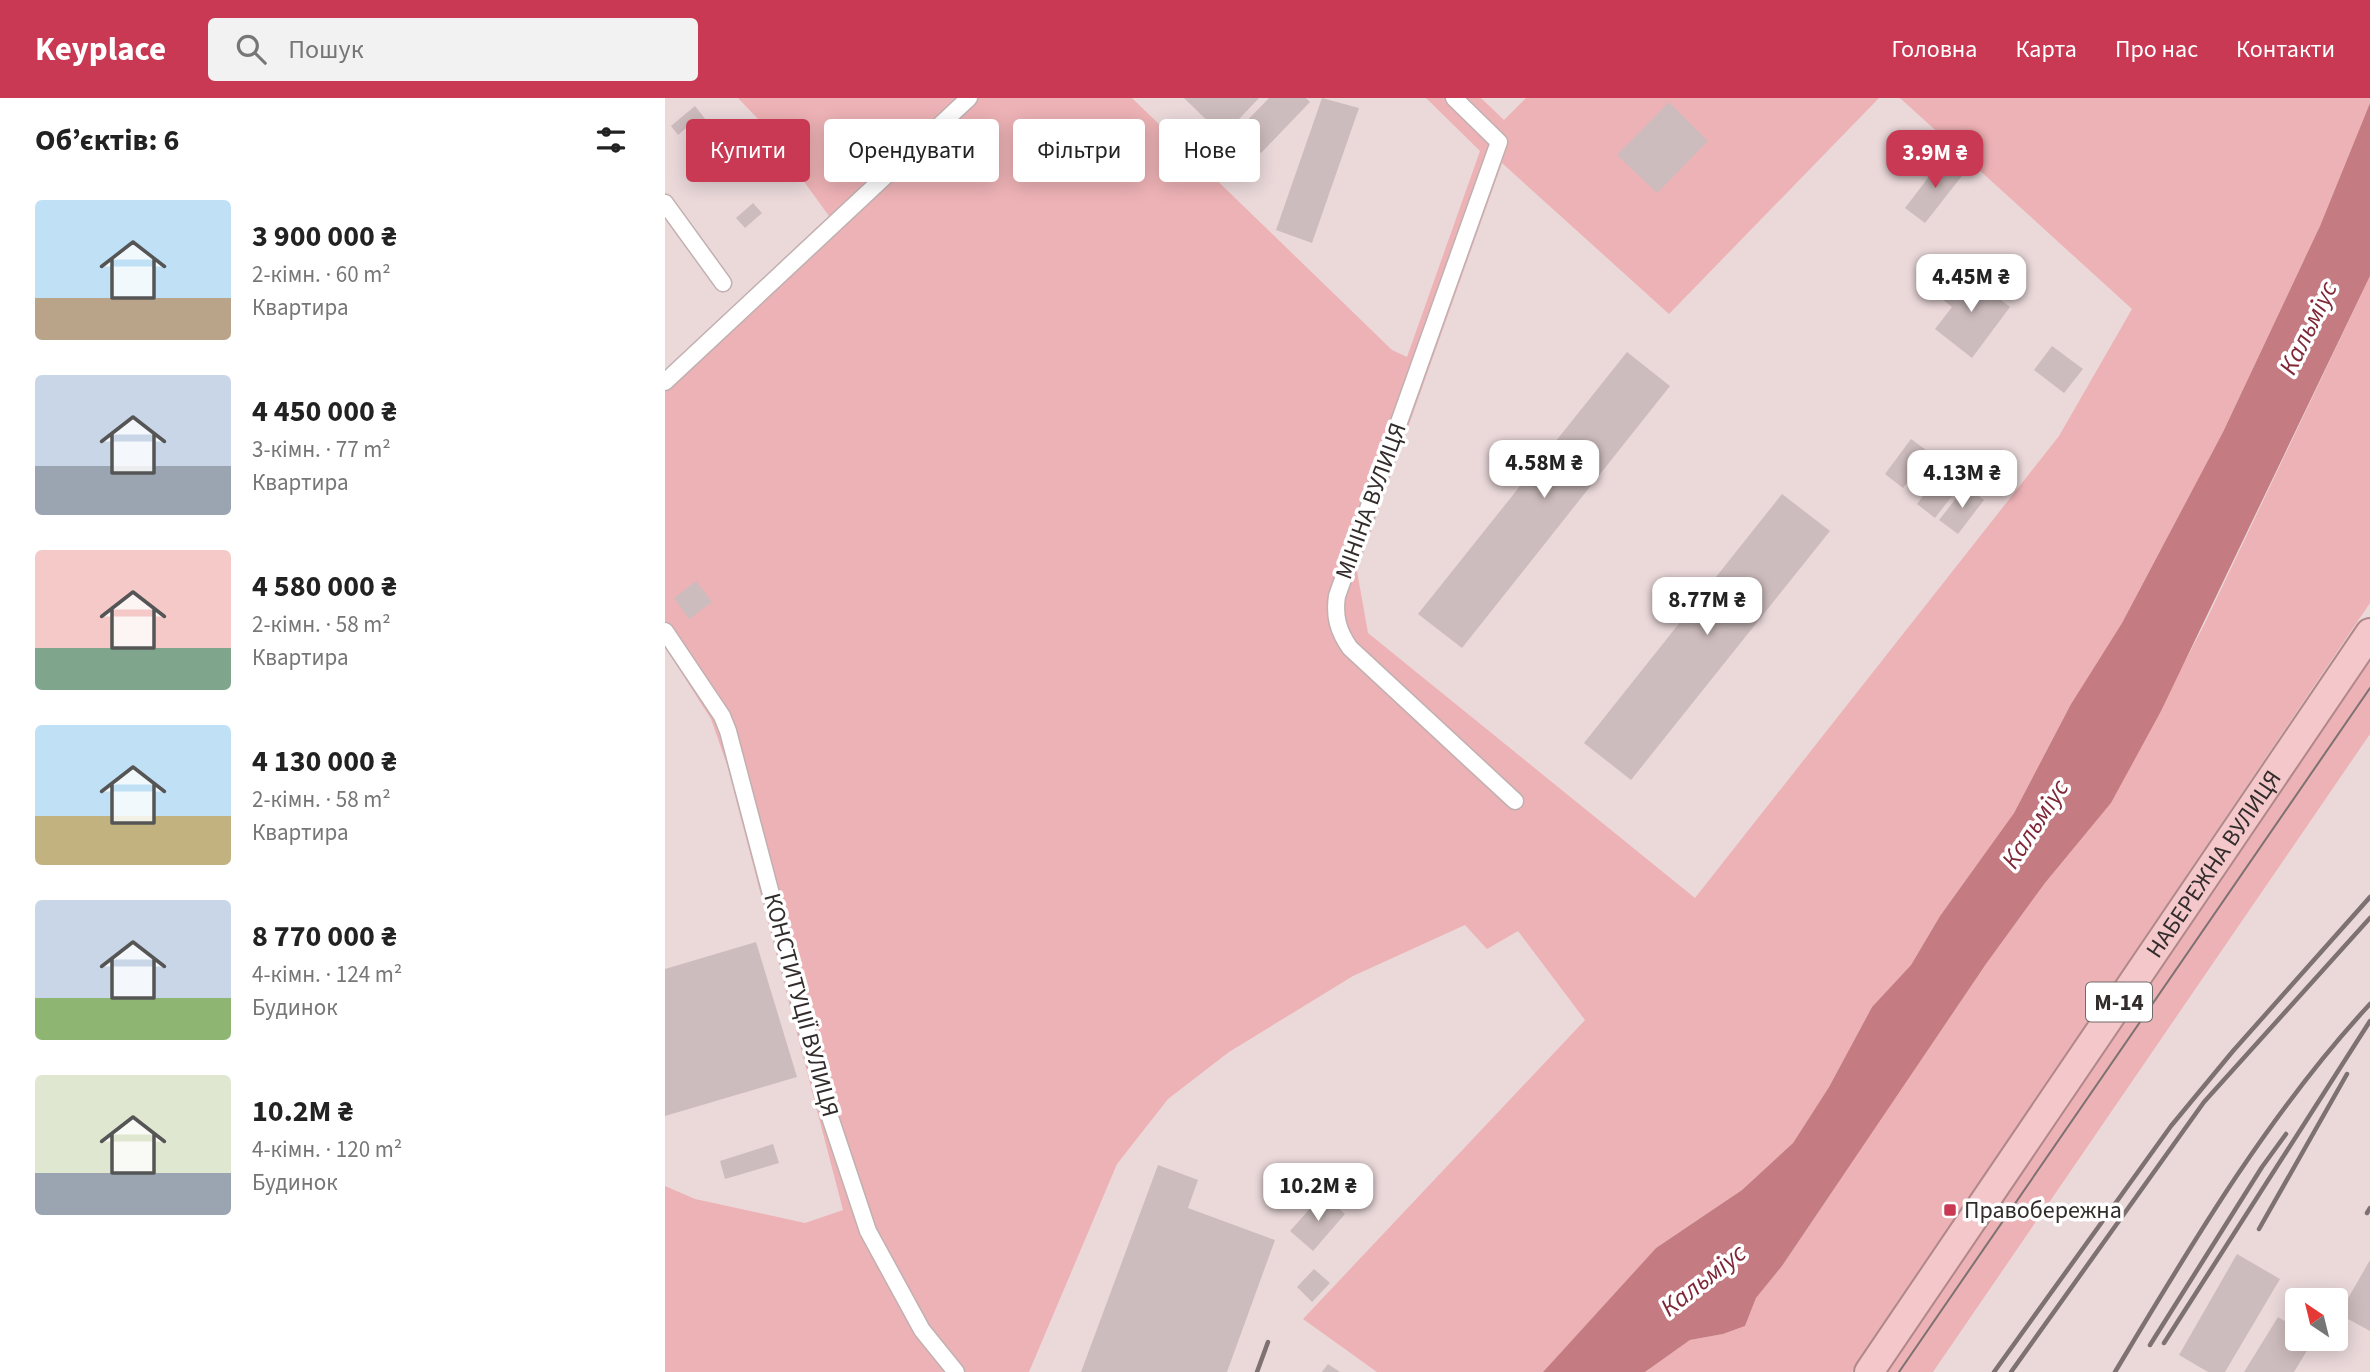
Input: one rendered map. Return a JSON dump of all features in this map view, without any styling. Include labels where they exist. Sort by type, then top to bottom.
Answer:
[{"type":"highway","name":"НАБЕРЕЖНА ВУЛИЦЯ","points":[[1869,1372],[2370,633]]},
{"type":"street","points":[[665,382],[969,98]]},
{"type":"street","name":"МІНІНА ВУЛИЦЯ","points":[[1454,98],[1499,142],[1337,596],[1336,614],[1340,632],[1350,648],[1515,801]]},
{"type":"street","points":[[665,202],[723,283]]},
{"type":"street","name":"КОНСТИТУЦІЇ ВУЛИЦЯ","points":[[665,631],[722,716],[728,731],[829,1114],[868,1231],[922,1330],[956,1372]]},
{"type":"shaded area","points":[[738,98],[1132,98],[1159,124],[1159,182],[1219,182],[1392,350],[1407,357],[1480,151],[1426,98],[1481,98],[1504,120],[1526,98],[1879,98],[1669,314],[1502,163],[1357,571],[1368,633],[1695,898],[2059,436],[2132,309],[1900,98],[2370,98],[2320,226],[2223,432],[2122,623],[2071,704],[2014,813],[1940,916],[1911,965],[1872,1007],[1829,1087],[1793,1143],[1742,1190],[1656,1248],[1543,1372],[1377,1372],[1303,1319],[1585,1020],[1518,931],[1487,949],[1465,925],[1353,976],[1229,1052],[1168,1099],[1117,1164],[1029,1372],[665,1372],[665,1186],[695,1199],[805,1223],[843,1210],[727,765],[711,719],[665,647],[665,372],[829,216],[804,182],[810,182],[810,119],[758,119]]},
{"type":"shaded area","points":[[2370,276],[2370,603],[1852,1372],[1645,1372],[1690,1340],[1723,1334],[1745,1326],[1756,1298],[1782,1266],[1986,964],[2045,883],[2111,803],[2205,623]]},
{"type":"shaded area","points":[[2370,657],[2370,734],[1933,1372],[1885,1372]]},
{"type":"water","name":"Кальміус","points":[[2370,103],[2370,276],[2161,711],[2111,803],[2045,883],[1986,964],[1782,1266],[1756,1298],[1745,1326],[1723,1334],[1690,1340],[1645,1372],[1543,1372],[1656,1248],[1742,1190],[1793,1143],[1829,1087],[1872,1007],[1911,965],[1940,916],[2014,813],[2071,704],[2122,623],[2223,432],[2320,226]]},
{"type":"building","points":[[1184,98],[1259,98],[1239,119],[1206,119]]},
{"type":"building","points":[[1269,98],[1306,98],[1310,102],[1261,153],[1260,119],[1249,119]]},
{"type":"building","points":[[1322,98],[1359,108],[1312,243],[1276,230]]},
{"type":"building","points":[[1669,102],[1708,141],[1657,193],[1617,155]]},
{"type":"building","points":[[695,106],[705,119],[686,119],[686,128],[678,135],[671,126]]},
{"type":"building","points":[[1944,157],[1965,172],[1925,223],[1905,208]]},
{"type":"building","points":[[753,203],[762,213],[745,228],[736,218]]},
{"type":"building","points":[[1963,271],[2010,307],[1972,358],[1935,329],[1952,307],[1942,299]]},
{"type":"building","points":[[2052,346],[2083,369],[2064,393],[2034,370]]},
{"type":"building","points":[[1627,352],[1670,386],[1462,648],[1418,614]]},
{"type":"building","points":[[1911,439],[1930,453],[1903,488],[1885,474]]},
{"type":"building","points":[[1944,469],[1962,483],[1935,518],[1917,504]]},
{"type":"building","points":[[1966,486],[1984,500],[1958,534],[1939,520]]},
{"type":"building","points":[[1782,494],[1830,531],[1631,780],[1584,743]]},
{"type":"building","points":[[696,581],[712,602],[689,619],[674,598]]},
{"type":"building","points":[[756,942],[797,1077],[665,1116],[665,969]]},
{"type":"building","points":[[773,1144],[779,1163],[725,1179],[720,1161]]},
{"type":"building","points":[[1158,1165],[1198,1180],[1188,1208],[1275,1240],[1227,1372],[1081,1372]]},
{"type":"building","points":[[1323,1194],[1345,1214],[1313,1251],[1290,1231]]},
{"type":"building","points":[[2237,1254],[2280,1279],[2225,1372],[2208,1372],[2179,1355]]},
{"type":"building","points":[[2370,1260],[2370,1331],[2349,1319],[2349,1297]]},
{"type":"building","points":[[1314,1269],[1330,1283],[1312,1302],[1297,1287]]},
{"type":"building","points":[[2278,1317],[2285,1321],[2285,1351],[2307,1351],[2294,1372],[2244,1372]]},
{"type":"building","points":[[1328,1364],[1340,1372],[1322,1372]]},
{"type":"tram line","points":[[1899,1372],[2370,688]]},
{"type":"railway","points":[[1994,1372],[2171,1126],[2233,1051],[2370,897]]},
{"type":"railway","points":[[2011,1372],[2204,1102],[2370,918]]},
{"type":"railway","points":[[2115,1372],[2233,1181],[2298,1090],[2370,1004]]},
{"type":"railway","points":[[2164,1343],[2370,1021]]},
{"type":"railway","points":[[2259,1229],[2347,1074]]},
{"type":"railway","points":[[2150,1345],[2262,1167],[2286,1134]]},
{"type":"railway","points":[[2367,1213],[2370,1208]]},
{"type":"railway","points":[[1257,1372],[1268,1342]]},
{"type":"place","name":"Правобережна","points":[[1950,1210]]}]
